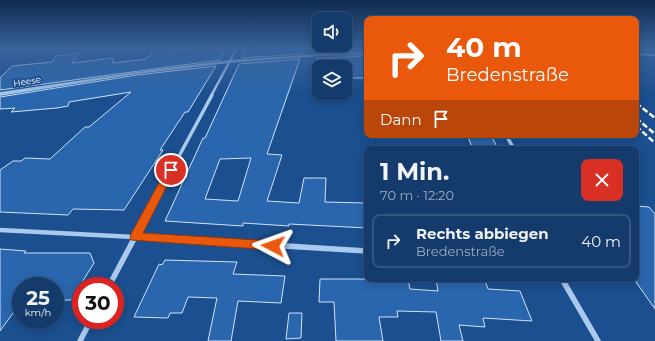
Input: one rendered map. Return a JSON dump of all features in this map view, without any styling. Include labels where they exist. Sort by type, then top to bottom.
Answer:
[{"type":"street","name":"Heese","points":[[0,94],[137,73],[213,64]]},
{"type":"street","points":[[114,277],[228,64]]},
{"type":"street","points":[[0,230],[364,252]]},
{"type":"street","points":[[564,282],[598,341]]},
{"type":"street","points":[[80,341],[86,329]]},
{"type":"building","points":[[33,64],[191,64],[0,90],[0,78],[12,66]]},
{"type":"building","points":[[239,64],[298,64],[267,154],[282,155],[267,201],[299,203],[304,178],[326,178],[325,202],[364,203],[364,228],[243,223],[243,226],[165,221],[203,138],[205,138]],"holes":[[[251,158],[238,201],[205,199],[220,159]]]},
{"type":"building","points":[[352,64],[364,64],[364,78],[352,78]]},
{"type":"building","points":[[216,66],[188,112],[185,112],[160,150],[163,150],[124,210],[73,209],[68,215],[0,212],[0,170],[13,161],[21,161],[25,158],[50,159],[85,127],[89,127],[131,92],[69,102],[68,106],[57,108],[11,112],[15,108],[0,109],[0,97],[137,75]]},
{"type":"building","points":[[468,138],[492,138],[496,146],[472,146]]},
{"type":"building","points":[[639,206],[649,207],[655,214],[655,309],[636,282],[639,282]]},
{"type":"building","points":[[0,249],[26,251],[24,253],[90,253],[94,263],[85,277],[72,277],[71,300],[64,300],[64,277],[12,277],[12,314],[0,331]]},
{"type":"building","points":[[165,260],[237,262],[233,274],[285,276],[281,303],[238,301],[231,341],[208,341],[217,298],[188,297],[182,313],[170,313],[168,318],[134,317],[159,264],[162,265]]},
{"type":"building","points":[[320,279],[364,279],[364,282],[409,282],[410,289],[438,291],[436,282],[485,282],[488,289],[520,291],[532,321],[483,318],[485,327],[459,325],[463,341],[441,341],[436,312],[397,311],[398,317],[379,317],[383,341],[336,341],[334,302],[319,302]]},
{"type":"building","points":[[289,313],[302,313],[301,338],[286,339]]},
{"type":"railway","points":[[639,105],[655,118]]},
{"type":"railway","points":[[639,121],[655,134]]},
{"type":"railway","points":[[639,129],[655,143]]},
{"type":"route","points":[[171,170],[135,237],[273,246]]}]
